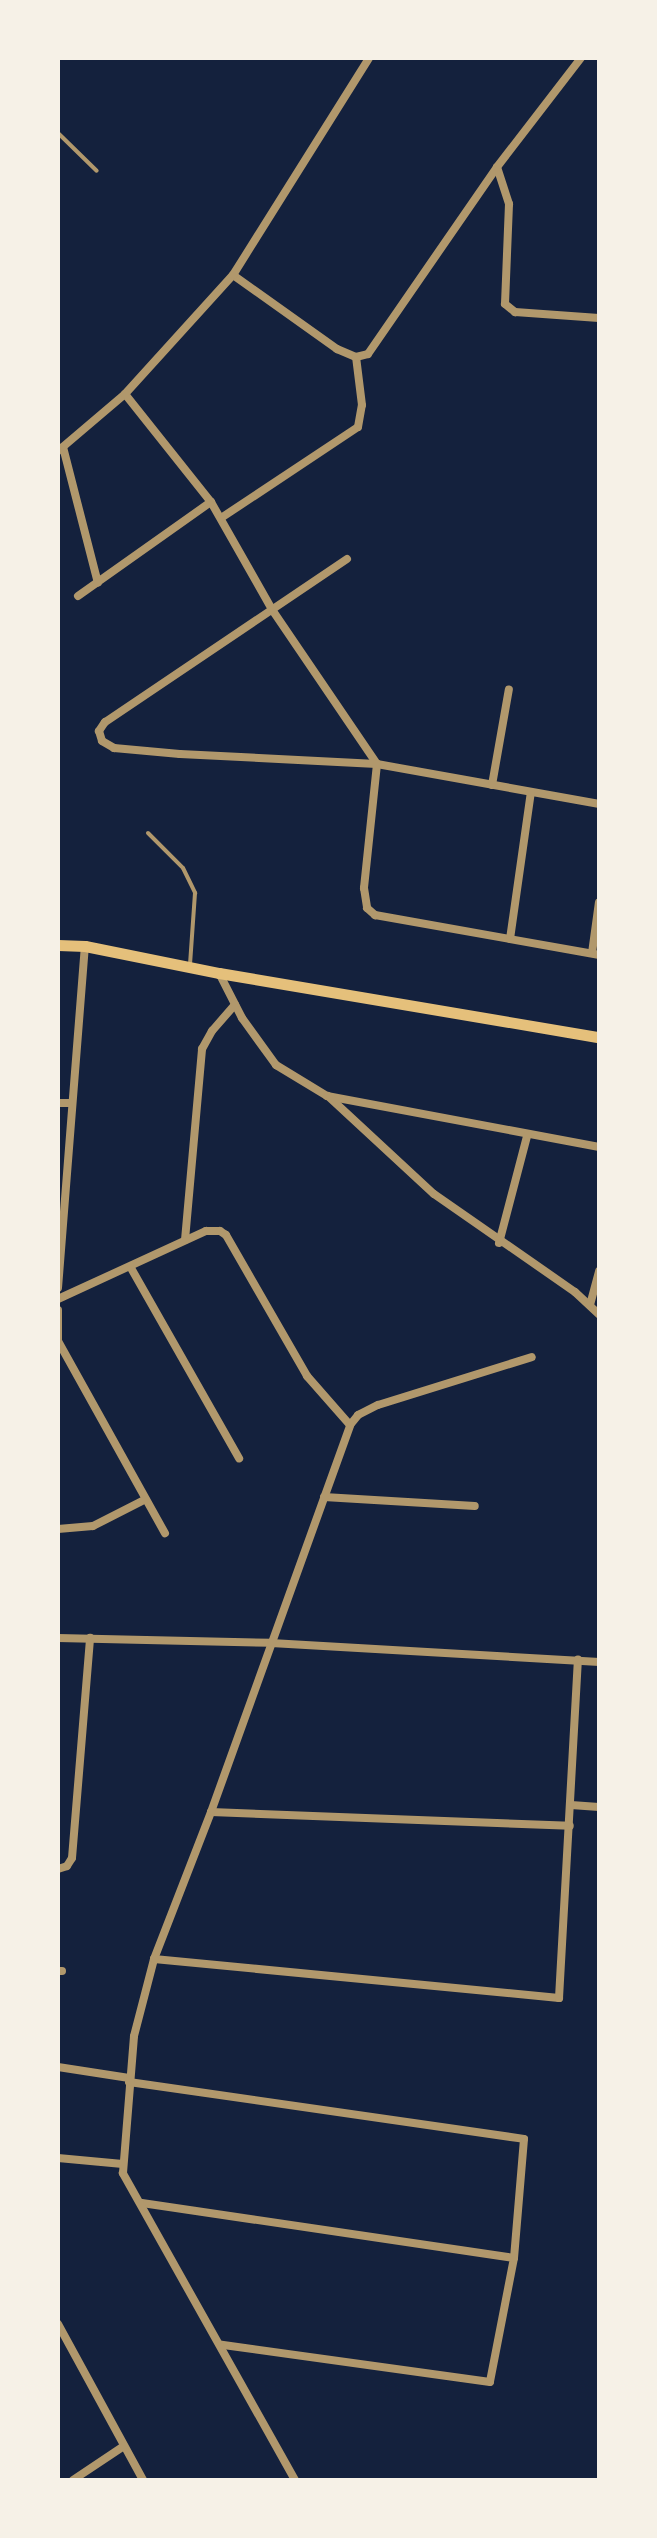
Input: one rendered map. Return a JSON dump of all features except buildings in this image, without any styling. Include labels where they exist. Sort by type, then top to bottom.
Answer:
[{"type":"main road","points":[[58,945],[85,946],[219,973],[599,1037]]},
{"type":"street","points":[[98,583],[60,449],[125,394],[233,275],[369,58]]},
{"type":"street","points":[[233,275],[337,349],[356,357],[368,354],[497,167],[581,58]]},
{"type":"street","points":[[497,167],[509,204],[505,304],[515,312],[599,318]]},
{"type":"street","points":[[221,518],[358,427],[362,405],[356,357]]},
{"type":"street","points":[[125,394],[211,502],[273,611],[377,764],[364,888],[367,908],[375,915],[595,954],[599,902]]},
{"type":"street","points":[[78,596],[211,502]]},
{"type":"street","points":[[347,559],[105,722],[99,731],[102,741],[114,748],[167,753],[377,764],[599,804]]},
{"type":"street","points":[[492,785],[509,689]]},
{"type":"street","points":[[510,939],[531,792]]},
{"type":"street","points":[[58,1288],[60,1226],[85,946]]},
{"type":"street","points":[[219,973],[235,1005],[276,1065],[327,1096],[434,1194],[599,1314]]},
{"type":"street","points":[[185,1240],[202,1049],[212,1031],[235,1005]]},
{"type":"street","points":[[327,1096],[527,1136],[599,1147]]},
{"type":"street","points":[[58,1103],[72,1103]]},
{"type":"street","points":[[499,1243],[527,1136]]},
{"type":"street","points":[[58,1299],[131,1268],[185,1240],[213,1230],[226,1235],[307,1376],[350,1425]]},
{"type":"street","points":[[131,1268],[239,1458]]},
{"type":"street","points":[[590,1305],[599,1271]]},
{"type":"street","points":[[58,1310],[58,1341],[165,1533]]},
{"type":"street","points":[[295,2480],[123,2173],[134,2036],[154,1959],[211,1812],[350,1425],[358,1415],[378,1405],[532,1357]]},
{"type":"street","points":[[324,1497],[475,1506]]},
{"type":"street","points":[[58,1529],[93,1526],[146,1499]]},
{"type":"street","points":[[58,1638],[271,1643],[599,1662]]},
{"type":"street","points":[[58,1869],[67,1866],[72,1858],[90,1638]]},
{"type":"street","points":[[154,1959],[559,1998],[578,1660]]},
{"type":"street","points":[[571,1805],[599,1807]]},
{"type":"street","points":[[211,1812],[570,1826]]},
{"type":"street","points":[[58,2067],[524,2139],[514,2258],[490,2382],[222,2345]]},
{"type":"street","points":[[58,2158],[123,2164]]},
{"type":"street","points":[[142,2203],[514,2258]]},
{"type":"street","points":[[60,2329],[143,2480]]},
{"type":"street","points":[[73,2480],[124,2446]]},
{"type":"lane","points":[[58,133],[97,171]]},
{"type":"lane","points":[[148,833],[183,868],[195,893],[189,967]]}]
